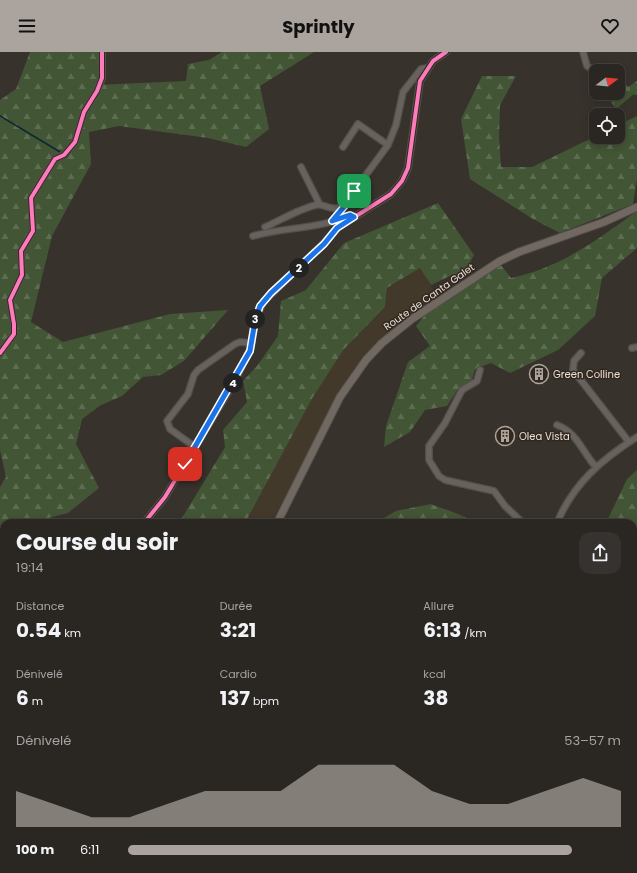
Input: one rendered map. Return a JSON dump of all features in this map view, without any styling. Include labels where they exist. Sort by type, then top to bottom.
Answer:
[{"type":"main road","name":"Route de Canta Galet","points":[[279,519],[340,397],[366,360],[382,343],[412,320],[500,261],[519,252],[604,222],[637,207]]},
{"type":"street","points":[[0,353],[14,334],[10,300],[22,274],[21,251],[33,231],[31,198],[55,159],[64,155],[75,142],[84,112],[97,91],[102,78],[102,52]]},
{"type":"street","points":[[147,519],[165,497],[236,379],[252,343],[258,312],[267,298],[324,244],[337,228],[391,194],[406,175],[417,89],[427,68],[433,61],[446,52]]},
{"type":"street","points":[[583,52],[587,66],[589,67]]},
{"type":"street","points":[[332,221],[348,202],[354,191],[388,145],[396,126],[405,87],[421,69],[427,68]]},
{"type":"street","points":[[343,147],[358,124],[388,145]]},
{"type":"street","points":[[301,167],[320,205]]},
{"type":"street","points":[[264,227],[320,205],[328,208],[336,208],[348,202]]},
{"type":"street","points":[[253,236],[272,231],[332,221],[350,215],[354,217]]},
{"type":"street","points":[[195,447],[170,429],[167,421],[168,418],[188,394],[194,375],[198,370],[235,344],[240,342],[252,343]]},
{"type":"street","points":[[581,353],[574,361],[573,370],[629,442]]},
{"type":"street","points":[[480,370],[477,381],[462,390],[445,423],[429,446],[429,460],[440,476],[445,480],[494,491],[505,506],[519,519]]},
{"type":"street","points":[[557,425],[574,436],[596,467]]},
{"type":"street","points":[[559,519],[572,493],[596,467],[637,437]]},
{"type":"shaded area","points":[[420,268],[437,296],[404,318],[364,356],[341,389],[273,519],[247,519],[313,397],[344,349],[385,307],[387,289]]},
{"type":"green space","points":[[30,52],[101,52],[100,76],[96,85],[186,81],[188,64],[209,60],[222,52],[314,52],[260,86],[269,129],[246,147],[208,138],[119,126],[89,132],[91,164],[52,236],[31,322],[63,342],[170,314],[228,310],[184,361],[161,375],[143,377],[122,396],[101,405],[82,419],[76,444],[99,488],[68,513],[45,519],[0,519],[0,487],[6,477],[0,450],[0,100],[16,89]]},
{"type":"green space","points":[[482,76],[516,76],[500,105],[499,137],[501,167],[532,167],[589,139],[589,144],[625,144],[625,122],[637,116],[637,179],[633,204],[560,233],[533,219],[470,179],[461,119]]},
{"type":"green space","points":[[637,81],[637,94],[634,94],[615,108],[610,100],[625,100],[625,85],[628,87]]},
{"type":"green space","points":[[438,203],[474,255],[461,279],[454,274],[431,285],[420,268],[387,288],[385,307],[344,349],[313,397],[247,519],[181,519],[225,447],[223,430],[247,402],[243,381],[257,366],[278,336],[281,301],[306,290],[344,243]]},
{"type":"green space","points":[[637,211],[637,248],[602,278],[595,316],[558,350],[510,373],[491,363],[475,369],[471,383],[458,389],[447,406],[425,410],[410,432],[384,447],[386,426],[408,362],[430,346],[416,326],[425,315],[501,265],[511,278],[546,267],[577,252]]},
{"type":"green space","points":[[637,470],[637,519],[608,519],[627,479]]},
{"type":"green space","points":[[431,504],[468,519],[382,519],[396,511]]},
{"type":"waterway","points":[[0,116],[60,152]]},
{"type":"cycle path","points":[[0,353],[14,334],[10,300],[22,275],[21,251],[33,231],[31,198],[55,159],[64,155],[75,142],[84,112],[97,91],[102,78],[102,52]]},
{"type":"cycle path","points":[[147,519],[165,497],[236,379],[251,347],[255,321],[263,302],[324,243],[337,228],[391,194],[402,181],[408,168],[420,81],[433,61],[446,52]]},
{"type":"place","name":"Green Colline","points":[[539,374]]},
{"type":"place","name":"Olea Vista","points":[[505,436]]},
{"type":"route","points":[[185,464],[236,379],[250,351],[255,321],[260,306],[271,293],[324,244],[337,228],[354,217],[350,215],[339,220],[332,221],[348,202],[354,191]]}]
